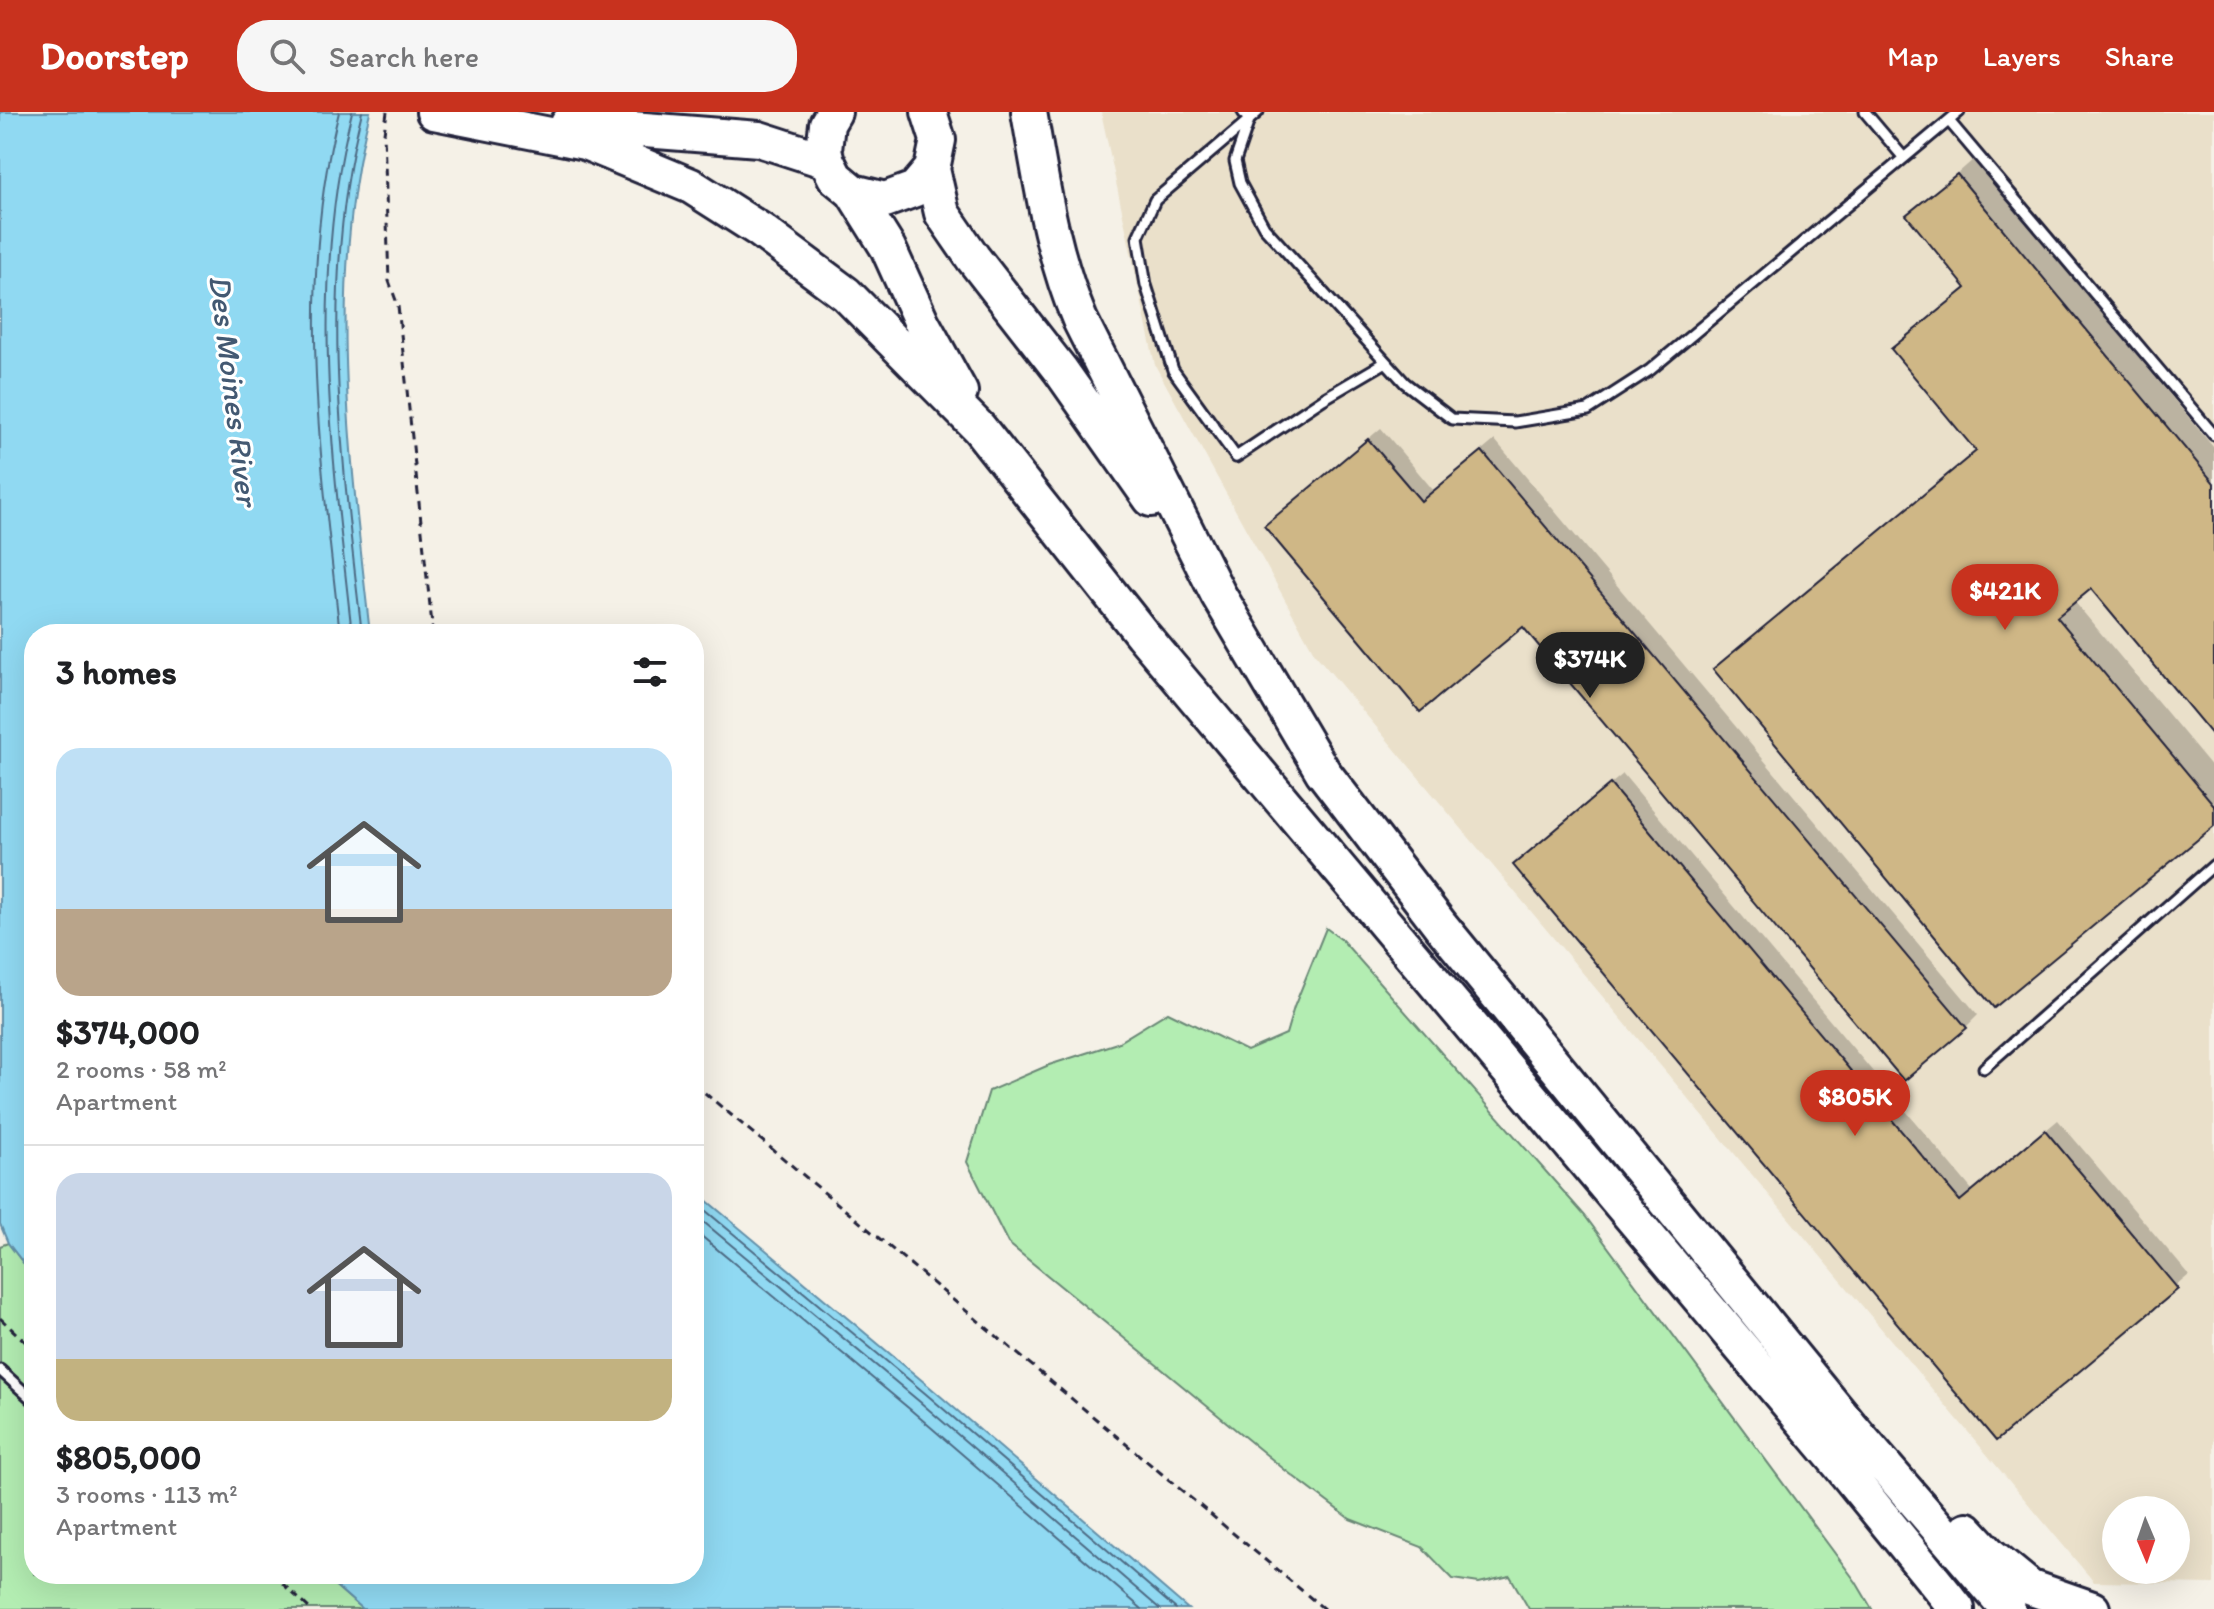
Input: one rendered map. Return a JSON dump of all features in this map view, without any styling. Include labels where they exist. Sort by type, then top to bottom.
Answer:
[{"type":"highway","points":[[434,112],[585,142],[691,186],[760,230],[846,294],[979,428],[1142,634],[1840,1465],[1957,1609]]},
{"type":"highway","points":[[834,112],[827,124],[824,150],[827,161],[835,177],[853,192],[888,248],[922,323],[979,428]]},
{"type":"highway","points":[[929,112],[938,140],[932,169],[942,213],[1061,371],[1218,594]]},
{"type":"highway","points":[[1029,112],[1061,276],[1080,320],[1218,594],[1323,772],[1441,926],[1732,1282],[1850,1426],[2008,1609]]},
{"type":"highway","points":[[468,117],[759,139],[827,161]]},
{"type":"highway","points":[[853,192],[885,200],[915,189],[932,169]]},
{"type":"highway","points":[[1732,1282],[1990,1555],[2029,1587],[2092,1609]]},
{"type":"highway","points":[[1840,1465],[1920,1587],[1929,1609]]},
{"type":"lane","points":[[1258,112],[1246,116],[1155,200],[1138,237],[1146,285],[1173,370],[1236,457],[1323,399],[1386,362]]},
{"type":"lane","points":[[1865,112],[1904,158]]},
{"type":"lane","points":[[1246,116],[1235,161],[1240,183],[1264,227],[1405,383],[1452,419],[1515,422],[1588,410],[1650,370],[1959,112]]},
{"type":"lane","points":[[1949,121],[2214,435]]},
{"type":"lane","points":[[1984,1068],[2214,865]]},
{"type":"lane","points":[[0,1370],[24,1392]]},
{"type":"path","points":[[387,112],[384,133],[389,281],[398,306],[432,624]]},
{"type":"path","points":[[704,1092],[1324,1609]]},
{"type":"path","points":[[0,1318],[24,1341]]},
{"type":"path","points":[[283,1584],[310,1609]]},
{"type":"shaded area","points":[[1101,112],[2214,112],[2214,1584],[2190,1584],[2190,1496],[2102,1496],[2102,1582],[2094,1582],[1315,654],[1155,365]]},
{"type":"green space","points":[[1326,928],[1342,940],[1585,1216],[1856,1582],[1872,1609],[1529,1609],[1510,1576],[1479,1583],[1453,1579],[1422,1547],[1350,1519],[1285,1470],[1008,1243],[967,1162],[989,1091],[1049,1065],[1117,1043],[1168,1012],[1247,1051],[1286,1034]]},
{"type":"green space","points":[[8,1243],[24,1264],[24,1584],[333,1584],[362,1609],[0,1609],[0,1246]]},
{"type":"water","name":"Des Moines River","points":[[0,112],[370,112],[357,176],[349,241],[346,307],[350,438],[369,624],[24,624],[24,1264],[8,1243],[0,1224]]},
{"type":"water","points":[[704,1198],[1188,1609],[362,1609],[333,1584],[704,1584]]},
{"type":"building","points":[[1957,174],[2214,483],[2214,737],[2091,589],[2057,617],[2214,805],[2214,826],[1994,1008],[1713,669],[1976,451],[1891,349],[1966,288],[1906,215]]},
{"type":"building","points":[[1368,439],[1421,501],[1482,451],[1967,1028],[1904,1081],[1523,627],[1420,712],[1264,526]]},
{"type":"building","points":[[1610,784],[1960,1201],[2045,1130],[2178,1289],[1996,1441],[1513,865]]}]
